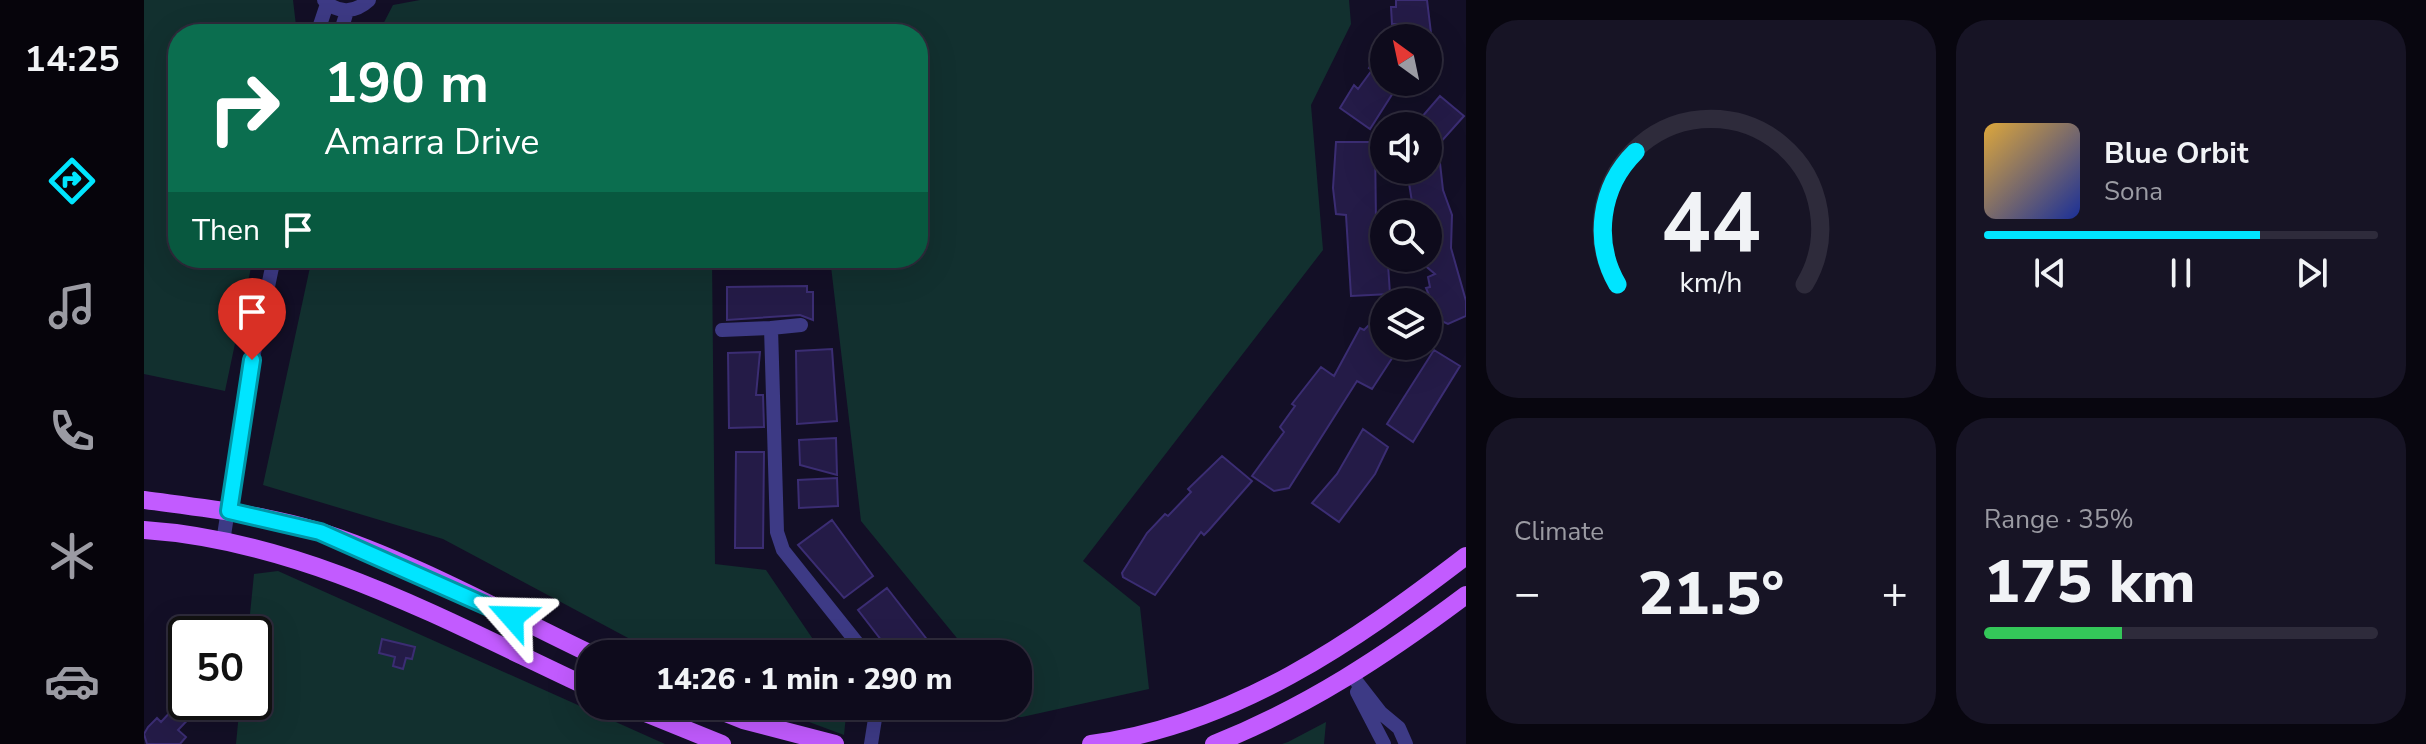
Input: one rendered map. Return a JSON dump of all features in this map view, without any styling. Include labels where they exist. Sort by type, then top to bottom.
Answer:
[{"type":"main road","points":[[144,500],[229,511],[320,532],[397,563],[576,647]]},
{"type":"main road","points":[[144,530],[265,549],[347,575],[576,681]]},
{"type":"main road","points":[[1091,744],[1156,731],[1207,714],[1297,673],[1391,614],[1466,556]]},
{"type":"main road","points":[[1214,744],[1260,726],[1353,677],[1466,595]]},
{"type":"main road","points":[[663,720],[722,744]]},
{"type":"main road","points":[[743,720],[835,744]]},
{"type":"street","points":[[342,24],[347,11],[369,0]]},
{"type":"street","points":[[320,24],[326,2],[347,11]]},
{"type":"street","points":[[223,542],[247,386],[272,268]]},
{"type":"street","points":[[722,330],[801,325]]},
{"type":"street","points":[[771,328],[777,532],[783,550],[855,640]]},
{"type":"street","points":[[1353,677],[1384,744]]},
{"type":"street","points":[[1353,677],[1381,713],[1399,728],[1406,744]]},
{"type":"street","points":[[871,744],[875,720]]},
{"type":"green space","points":[[144,0],[293,0],[296,24],[168,24],[168,268],[251,268],[225,391],[144,374]]},
{"type":"green space","points":[[420,0],[1349,0],[1351,24],[1311,105],[1323,250],[1083,561],[1140,607],[1149,689],[1032,715],[1032,640],[959,640],[861,521],[831,268],[928,268],[928,24],[383,24],[393,5]]},
{"type":"green space","points":[[310,268],[712,268],[715,564],[766,570],[814,640],[632,640],[443,539],[263,485]]},
{"type":"green space","points":[[278,571],[576,704],[576,720],[611,720],[665,744],[236,744],[238,720],[272,720],[272,616],[250,616],[254,574]]},
{"type":"green space","points":[[804,720],[846,720],[844,735]]},
{"type":"green space","points":[[911,720],[955,720],[911,722]]},
{"type":"green space","points":[[1326,722],[1324,744],[1282,744],[1288,742]]},
{"type":"building","points":[[1396,0],[1427,0],[1430,24],[1392,24],[1391,7],[1396,7]]},
{"type":"building","points":[[1370,73],[1370,96],[1391,96],[1381,112],[1370,112],[1370,129],[1340,108],[1354,85],[1358,89]]},
{"type":"building","points":[[1440,96],[1464,116],[1442,141],[1442,112],[1426,112]]},
{"type":"building","points":[[1336,142],[1370,142],[1370,184],[1376,184],[1376,200],[1370,200],[1370,272],[1389,272],[1390,288],[1370,288],[1370,295],[1351,296],[1346,215],[1336,214],[1333,188]]},
{"type":"building","points":[[1442,181],[1452,215],[1451,248],[1466,301],[1466,316],[1448,324],[1442,321],[1442,288],[1426,288],[1430,287],[1428,277],[1435,274],[1433,272],[1442,272],[1442,200],[1412,200],[1409,184],[1442,184]]},
{"type":"building","points":[[807,286],[807,292],[813,292],[813,320],[800,315],[727,320],[727,287]]},
{"type":"building","points":[[1370,324],[1370,360],[1391,360],[1372,389],[1357,381],[1289,488],[1274,491],[1252,476],[1284,432],[1280,427],[1295,406],[1292,404],[1321,367],[1334,376],[1360,328],[1364,330]]},
{"type":"building","points":[[832,349],[837,421],[797,424],[796,351]]},
{"type":"building","points":[[760,352],[756,395],[763,395],[764,427],[729,428],[728,353]]},
{"type":"building","points":[[1442,355],[1460,366],[1413,442],[1387,424],[1428,360],[1442,360]]},
{"type":"building","points":[[1363,429],[1388,447],[1375,474],[1339,522],[1312,503],[1337,474]]},
{"type":"building","points":[[836,438],[837,475],[800,465],[799,440]]},
{"type":"building","points":[[736,452],[764,452],[763,548],[735,548]]},
{"type":"building","points":[[1222,456],[1252,481],[1204,535],[1201,532],[1155,595],[1123,577],[1122,573],[1147,533],[1165,514],[1168,516],[1191,492],[1188,489]]},
{"type":"building","points":[[837,478],[838,506],[799,508],[798,480]]},
{"type":"building","points":[[832,520],[873,576],[844,598],[798,545]]},
{"type":"building","points":[[887,588],[927,640],[881,640],[858,610]]},
{"type":"building","points":[[382,639],[415,647],[412,659],[406,658],[403,669],[393,666],[395,657],[379,653]]},
{"type":"building","points":[[168,714],[168,720],[188,720],[178,730],[186,737],[180,744],[147,744],[144,734],[148,727],[157,718],[161,722]]},
{"type":"route","points":[[252,360],[229,511],[320,532],[384,557],[512,617]]}]
